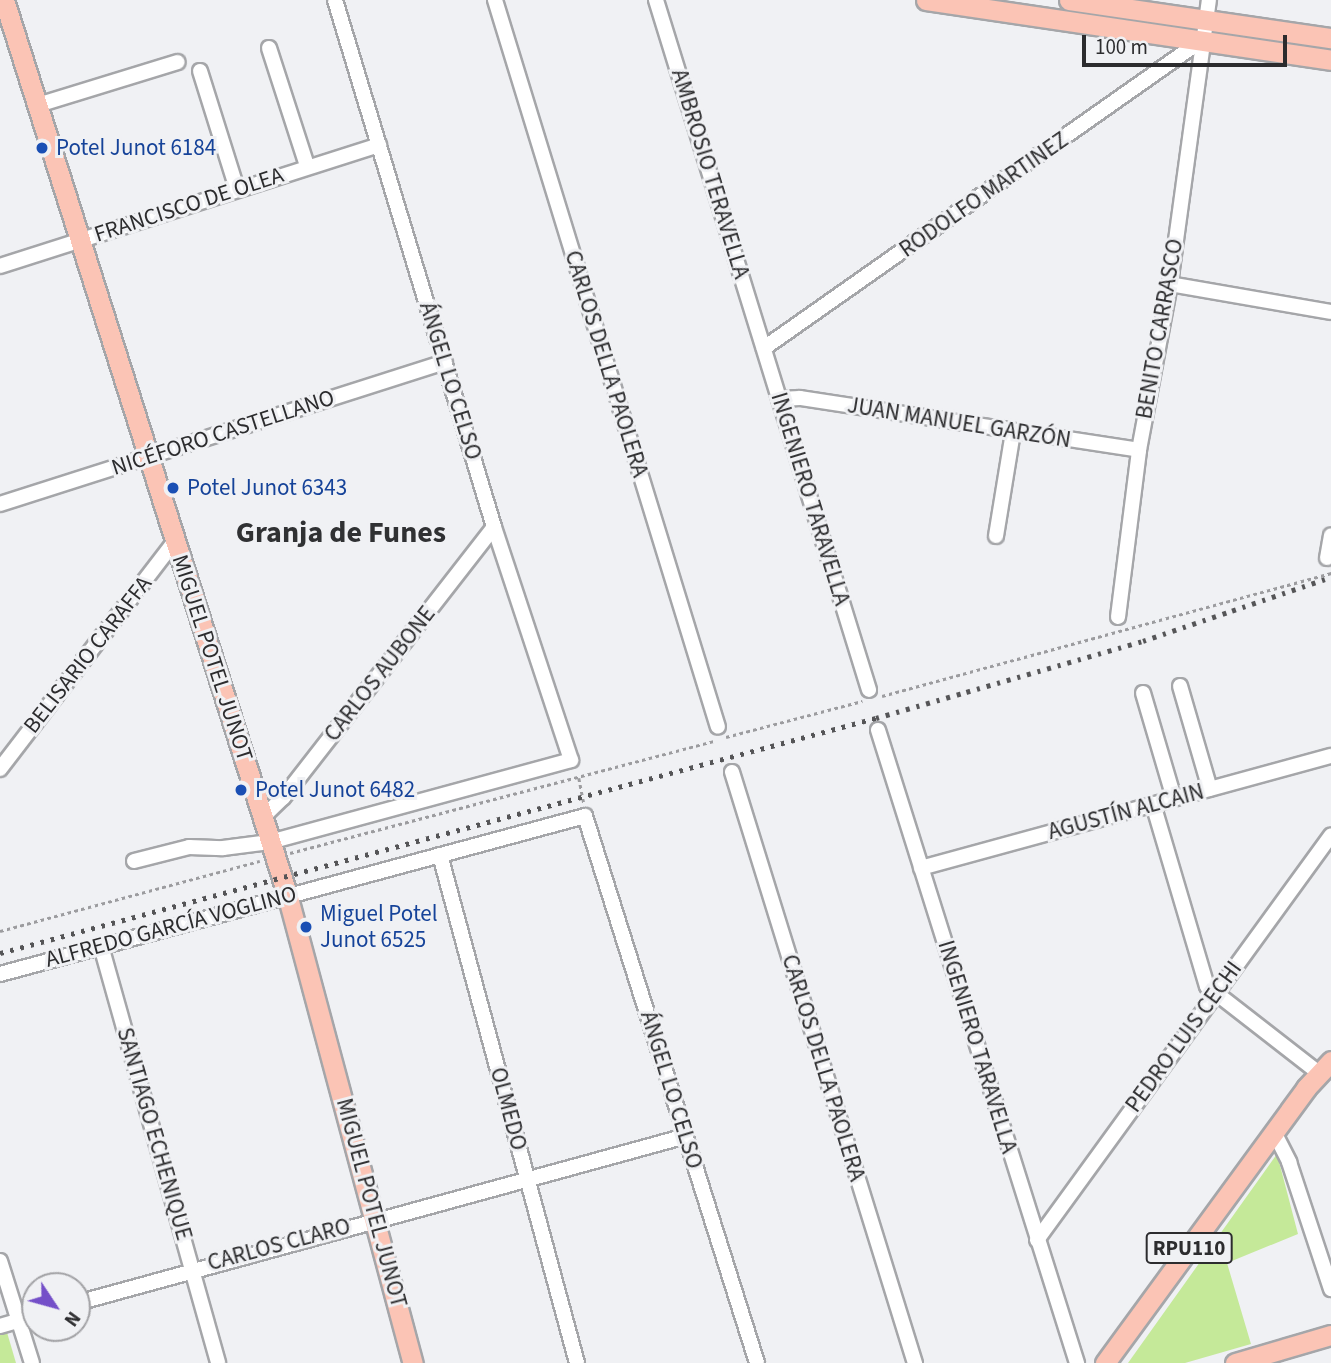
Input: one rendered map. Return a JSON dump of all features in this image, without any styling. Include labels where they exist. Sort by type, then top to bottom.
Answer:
[{"type":"main road","name":"MIGUEL POTEL JUNOT","points":[[4,0],[287,894],[377,1218],[413,1363]]},
{"type":"main road","points":[[926,0],[1331,60]]},
{"type":"main road","points":[[1069,0],[1331,38]]},
{"type":"main road","points":[[1147,34],[1155,26],[1194,29],[1204,19]]},
{"type":"main road","points":[[1202,40],[1211,32],[1245,36],[1255,27]]},
{"type":"main road","name":"RPU110","points":[[1105,1363],[1327,1064]]},
{"type":"main road","points":[[1235,1363],[1331,1335]]},
{"type":"street","name":"ÁNGEL LO CELSO","points":[[335,0],[494,527],[571,760]]},
{"type":"street","name":"CARLOS DELLA PAOLERA","points":[[495,0],[718,727]]},
{"type":"street","name":"AMBROSIO TERAVELLA","points":[[656,0],[764,348]]},
{"type":"street","name":"BENITO CARRASCO","points":[[1118,617],[1139,450],[1170,284],[1204,19],[1209,0]]},
{"type":"street","name":"RODOLFO MARTINEZ","points":[[764,348],[1202,40]]},
{"type":"street","points":[[269,48],[307,166]]},
{"type":"street","points":[[38,106],[178,62]]},
{"type":"street","points":[[200,71],[237,189]]},
{"type":"street","name":"FRANCISCO DE OLEA","points":[[0,266],[379,145]]},
{"type":"street","points":[[1170,284],[1331,312]]},
{"type":"street","name":"INGENIERO TARAVELLA","points":[[764,348],[869,690]]},
{"type":"street","name":"NICÉFORO CASTELLANO","points":[[0,504],[445,362]]},
{"type":"street","name":"JUAN MANUEL GARZÓN","points":[[779,399],[800,398],[1139,450]]},
{"type":"street","points":[[996,536],[1013,432]]},
{"type":"street","name":"CARLOS AUBONE","points":[[263,817],[284,799],[494,527]]},
{"type":"street","points":[[1327,558],[1331,535]]},
{"type":"street","name":"BELISARIO CARAFFA","points":[[0,769],[175,541]]},
{"type":"street","points":[[1180,686],[1210,789]]},
{"type":"street","points":[[1143,693],[1174,798]]},
{"type":"street","name":"INGENIERO TARAVELLA","points":[[878,730],[1077,1363]]},
{"type":"street","name":"AGUSTÍN ALCAIN","points":[[921,868],[1331,756]]},
{"type":"street","points":[[134,861],[189,847],[272,849],[571,760]]},
{"type":"street","name":"CARLOS DELLA PAOLERA","points":[[732,772],[915,1363]]},
{"type":"street","points":[[1153,804],[1203,977],[1214,995],[1327,1064]]},
{"type":"street","name":"ÁNGEL LO CELSO","points":[[586,816],[757,1363]]},
{"type":"street","name":"ALFREDO GARCÍA VOGLINO","points":[[0,974],[287,894],[586,816]]},
{"type":"street","name":"PEDRO LUIS CECHI","points":[[1037,1240],[1331,836]]},
{"type":"street","name":"OLMEDO","points":[[440,855],[578,1363]]},
{"type":"street","name":"SANTIAGO ECHENIQUE","points":[[101,946],[218,1363]]},
{"type":"street","points":[[1274,1132],[1289,1162],[1331,1289]]},
{"type":"street","name":"CARLOS CLARO","points":[[91,1299],[377,1218],[686,1136]]},
{"type":"street","points":[[0,1261],[32,1363]]},
{"type":"street","points":[[0,1326],[19,1321]]},
{"type":"path","points":[[0,931],[272,849],[579,776],[1331,573]]},
{"type":"path","points":[[571,760],[579,776],[586,816]]},
{"type":"green space","points":[[1277,1154],[1298,1234],[1227,1263],[1251,1344],[1185,1363],[1128,1363]]},
{"type":"green space","points":[[6,1329],[16,1363],[0,1363],[0,1330]]},
{"type":"railway","points":[[0,953],[876,718],[1143,641],[1331,577]]},
{"type":"place","name":"Potel Junot 6184","points":[[42,148]]},
{"type":"place","name":"Potel Junot 6343","points":[[173,488]]},
{"type":"place","name":"Potel Junot 6482","points":[[241,790]]},
{"type":"place","name":"Miguel Potel Junot 6525","points":[[306,927]]},
{"type":"district","name":"Granja de Funes","points":[[341,533]]}]
